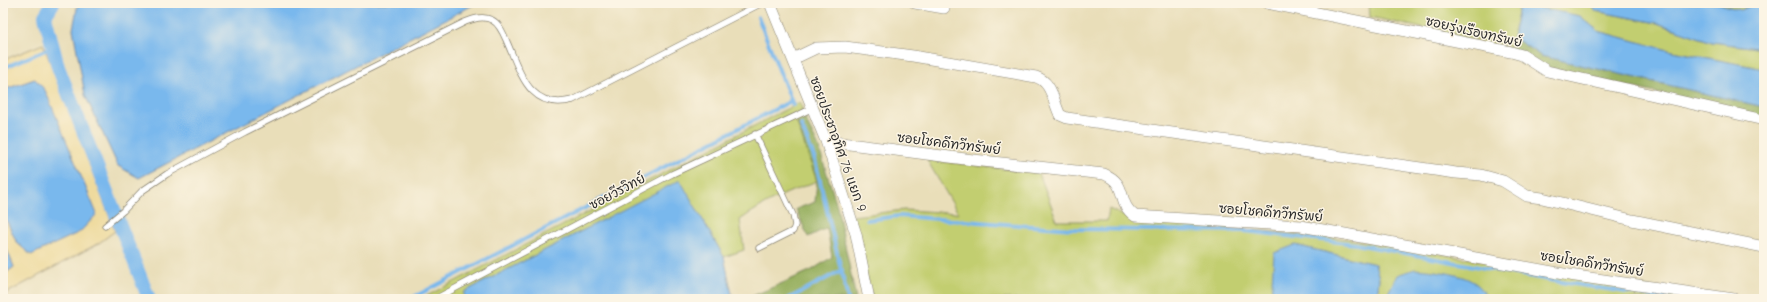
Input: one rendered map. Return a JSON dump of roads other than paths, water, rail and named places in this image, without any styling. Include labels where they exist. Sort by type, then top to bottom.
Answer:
[{"type":"street","name":"ซอยประชาอุทิศ 76 แยก 9","points":[[770,3],[826,141],[856,234],[869,299]]},
{"type":"street","points":[[915,3],[944,8]]},
{"type":"street","name":"ซอยรุ่งเรืองทรัพย์","points":[[1267,3],[1511,52],[1522,55],[1547,71],[1764,120]]},
{"type":"street","points":[[793,59],[816,48],[845,47],[914,56],[1036,77],[1044,79],[1048,84],[1060,114],[1067,118],[1456,173],[1481,175],[1503,181],[1527,196],[1542,198],[1632,220],[1764,247]]},
{"type":"street","name":"ซอยโชคดีทวีทรัพย์","points":[[826,141],[973,160],[1104,174],[1111,177],[1119,185],[1128,211],[1135,216],[1301,226],[1569,275],[1734,299]]},
{"type":"lane","points":[[105,226],[124,211],[142,191],[167,174],[245,132],[465,22],[480,17],[491,19],[496,23],[503,33],[524,83],[531,92],[552,102],[562,103],[573,100],[762,3]]},
{"type":"lane","name":"ซอยวีรวิทย์","points":[[435,299],[672,174],[813,108]]},
{"type":"lane","points":[[755,134],[792,215],[795,225],[793,230],[759,248]]},
{"type":"water","points":[[78,3],[477,3],[139,178],[118,166],[85,95],[73,29]]},
{"type":"water","points":[[1590,3],[1717,3],[1741,10],[1757,3],[1764,3],[1764,49],[1712,42],[1657,23],[1595,11]]},
{"type":"water","points":[[1526,5],[1580,16],[1598,31],[1668,50],[1764,69],[1764,107],[1541,56],[1513,37],[1519,7]]},
{"type":"water","points":[[35,79],[45,90],[97,214],[80,232],[31,255],[17,243],[3,213],[3,90]]},
{"type":"water","points":[[680,180],[724,257],[733,299],[464,299],[464,292]]},
{"type":"water","points":[[3,240],[14,267],[3,275]]},
{"type":"water","points":[[1295,245],[1375,264],[1379,278],[1377,299],[1271,299],[1274,253]]},
{"type":"water","points":[[1415,269],[1456,275],[1467,279],[1483,290],[1486,299],[1388,299],[1389,291],[1397,275]]},
{"type":"waterway","points":[[53,3],[45,16],[58,67],[149,299]]},
{"type":"waterway","points":[[758,17],[793,105]]},
{"type":"waterway","points":[[3,68],[53,47]]},
{"type":"waterway","points":[[410,299],[791,101]]},
{"type":"waterway","points":[[801,125],[815,160],[848,299]]},
{"type":"waterway","points":[[867,220],[899,216],[1073,229],[1245,231],[1356,244],[1554,281],[1672,299]]},
{"type":"waterway","points":[[788,299],[842,270]]}]
